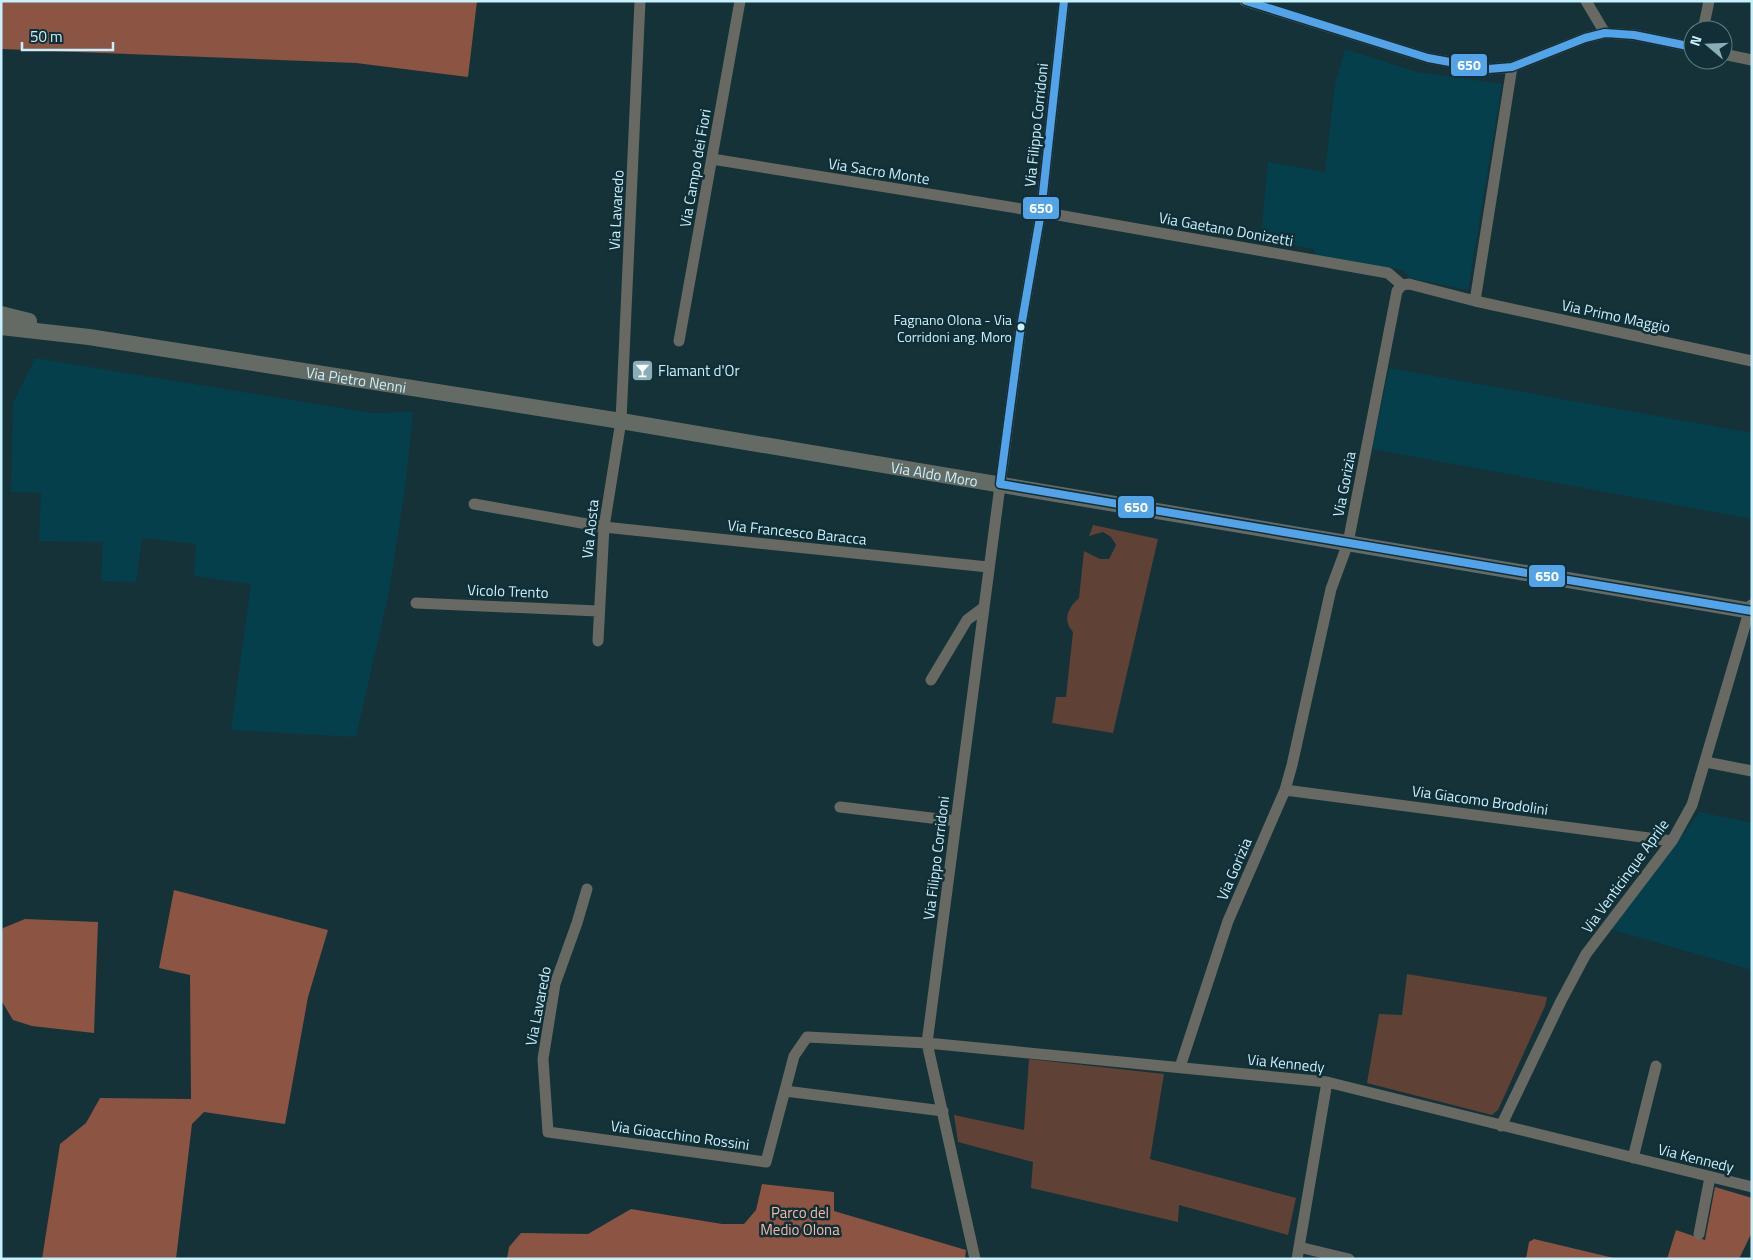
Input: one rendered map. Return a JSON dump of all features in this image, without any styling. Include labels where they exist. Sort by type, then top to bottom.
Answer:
[{"type":"main road","name":"Via Pietro Nenni","points":[[1,314],[89,337]]},
{"type":"main road","name":"Via Pietro Nenni","points":[[1,326],[89,337],[621,421]]},
{"type":"main road","name":"Via Aldo Moro","points":[[621,421],[1348,543],[1751,608]]},
{"type":"street","name":"Via Lavaredo","points":[[621,421],[640,1]]},
{"type":"street","name":"Via Campo dei Fiori","points":[[679,341],[740,1]]},
{"type":"street","name":"Via Filippo Corridoni","points":[[975,1259],[976,1253],[928,1043],[988,567],[1020,333],[1041,212],[1064,1]]},
{"type":"street","points":[[1245,1],[1428,58],[1488,69],[1512,67],[1585,38],[1605,33],[1634,35],[1683,45]]},
{"type":"street","points":[[1285,13],[1288,1]]},
{"type":"street","points":[[1586,1],[1605,33]]},
{"type":"street","points":[[1705,20],[1709,1]]},
{"type":"street","points":[[1733,56],[1752,60]]},
{"type":"street","points":[[1402,285],[1408,284],[1475,301],[1512,67]]},
{"type":"street","name":"Via Sacro Monte","points":[[712,159],[1041,212]]},
{"type":"street","name":"Via Gaetano Donizetti","points":[[1041,212],[1388,273],[1402,285]]},
{"type":"street","name":"Via Gorizia","points":[[1180,1067],[1228,921],[1285,790],[1331,589],[1348,543],[1397,292],[1402,285]]},
{"type":"street","name":"Via Primo Maggio","points":[[1475,301],[1752,361]]},
{"type":"street","name":"Via Aosta","points":[[598,641],[598,611],[604,526],[621,421]]},
{"type":"street","name":"Via Francesco Baracca","points":[[474,504],[604,526],[988,567]]},
{"type":"street","name":"Vicolo Trento","points":[[416,603],[598,611]]},
{"type":"street","points":[[932,680],[967,620],[983,608]]},
{"type":"street","name":"Via Venticinque Aprile","points":[[1501,1126],[1561,1000],[1586,954],[1672,841],[1692,805],[1751,608]]},
{"type":"street","points":[[1706,762],[1752,771]]},
{"type":"street","name":"Via Giacomo Brodolini","points":[[1285,790],[1672,841]]},
{"type":"street","points":[[840,807],[956,821]]},
{"type":"street","name":"Via Lavaredo","points":[[548,1132],[543,1059],[555,984],[587,889]]},
{"type":"street","name":"Via Gioacchino Rossini","points":[[548,1132],[766,1162],[794,1056],[807,1037],[928,1043]]},
{"type":"street","name":"Via Kennedy","points":[[928,1043],[1327,1082],[1752,1187]]},
{"type":"street","name":"Via Kennedy","points":[[1634,1158],[1656,1066]]},
{"type":"street","points":[[1327,1082],[1298,1253],[1349,1259]]},
{"type":"street","points":[[785,1091],[943,1111]]},
{"type":"street","points":[[1699,1234],[1710,1177]]},
{"type":"shaded area","points":[[1345,49],[1417,72],[1502,84],[1468,290],[1410,278],[1403,270],[1315,255],[1314,249],[1261,239],[1268,162],[1325,172],[1335,84]]},
{"type":"shaded area","points":[[35,358],[371,413],[413,412],[405,488],[389,592],[356,737],[231,730],[251,584],[194,576],[196,544],[142,538],[136,582],[101,581],[103,542],[39,541],[41,493],[11,492],[13,403]]},
{"type":"shaded area","points":[[1389,368],[1752,433],[1752,519],[1372,449]]},
{"type":"shaded area","points":[[1093,525],[1158,539],[1113,733],[1052,723],[1056,697],[1066,697],[1073,632],[1067,619],[1069,610],[1079,598],[1084,551],[1100,559],[1109,559],[1116,545],[1111,537],[1103,532],[1089,536]]},
{"type":"shaded area","points":[[1700,812],[1752,823],[1752,970],[1610,929]]},
{"type":"shaded area","points":[[1407,974],[1547,997],[1545,1006],[1498,1110],[1492,1115],[1367,1083],[1379,1014],[1402,1015]]},
{"type":"shaded area","points":[[1029,1059],[1164,1074],[1150,1159],[1296,1198],[1288,1235],[1179,1205],[1178,1222],[1031,1188],[1033,1162],[958,1142],[954,1115],[1024,1130]]},
{"type":"green space","points":[[1,1],[477,1],[468,77],[356,63],[1,49]]},
{"type":"green space","points":[[174,890],[328,930],[308,997],[285,1124],[204,1112],[192,1124],[176,1259],[42,1259],[60,1144],[86,1123],[100,1098],[191,1099],[190,975],[159,968]]},
{"type":"green space","points":[[25,919],[98,922],[94,1033],[32,1026],[13,1020],[1,1000],[1,931],[3,928]]},
{"type":"green space","name":"Parco del Medio Olona","points":[[762,1184],[834,1192],[834,1211],[966,1250],[965,1259],[507,1259],[509,1247],[521,1233],[588,1234],[631,1209],[722,1224],[744,1224],[756,1210]]},
{"type":"green space","points":[[1715,1187],[1752,1198],[1752,1232],[1739,1259],[1667,1259],[1676,1230],[1705,1240]]},
{"type":"green space","points":[[1534,1239],[1618,1259],[1526,1259],[1529,1242]]},
{"type":"transit line","name":"650","points":[[1064,1],[1041,212],[1020,333],[1000,484],[1752,611]]},
{"type":"transit line","name":"650","points":[[1246,1],[1428,58],[1488,69],[1512,67],[1585,38],[1605,33],[1634,35],[1683,45]]},
{"type":"place","name":"Fagnano Olona - Via Corridoni ang. Moro","points":[[1021,327]]},
{"type":"place","name":"Flamant d'Or","points":[[642,370]]}]
